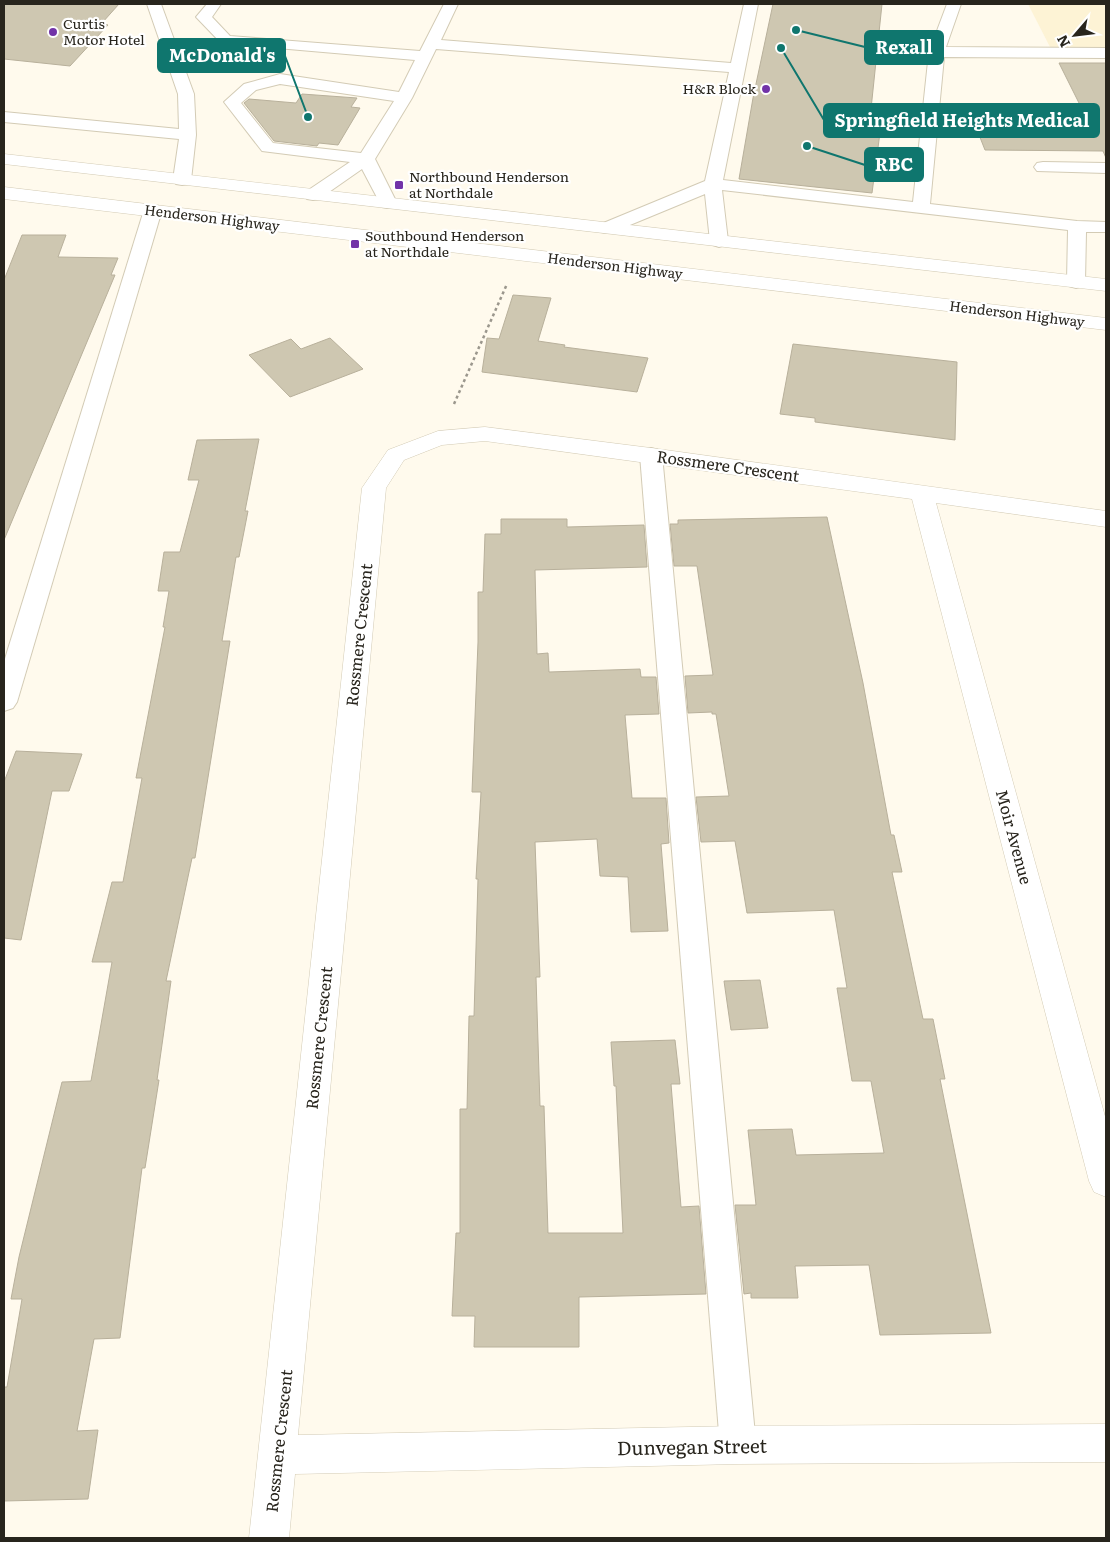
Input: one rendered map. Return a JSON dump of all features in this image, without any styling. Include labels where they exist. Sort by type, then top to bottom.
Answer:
[{"type":"street","points":[[4,159],[1106,285]]},
{"type":"street","name":"Henderson Highway","points":[[4,193],[1106,324]]},
{"type":"street","points":[[655,270],[662,234]]},
{"type":"street","points":[[1076,282],[1076,321]]},
{"type":"street","name":"Rossmere Crescent","points":[[270,1538],[374,488],[396,455],[438,438],[485,434],[651,455],[1106,519]]},
{"type":"street","name":"Moir Avenue","points":[[922,493],[1106,1181]]},
{"type":"street","name":"Dunvegan Street","points":[[278,1455],[738,1446],[1106,1443]]},
{"type":"lane","points":[[154,4],[186,94],[188,135],[182,180]]},
{"type":"lane","points":[[214,4],[204,17],[226,40],[738,68]]},
{"type":"lane","points":[[313,195],[366,159],[404,98],[451,4]]},
{"type":"lane","points":[[719,241],[713,184],[751,4]]},
{"type":"lane","points":[[921,208],[937,52],[954,4]]},
{"type":"lane","points":[[937,52],[1106,53]]},
{"type":"lane","points":[[366,159],[268,147],[232,102],[250,87],[280,79],[404,98]]},
{"type":"lane","points":[[4,117],[188,135]]},
{"type":"lane","points":[[366,159],[388,203]]},
{"type":"lane","points":[[1043,167],[1106,168]]},
{"type":"lane","points":[[607,228],[713,184],[1106,228]]},
{"type":"lane","points":[[4,702],[153,210]]},
{"type":"lane","points":[[1076,282],[1077,226]]},
{"type":"lane","points":[[651,455],[738,1446]]},
{"type":"path","points":[[452,408],[510,279]]},
{"type":"shaded area","points":[[1028,4],[1106,4],[1106,47],[1050,47]]},
{"type":"building","name":"Curtis Motor Hotel","points":[[4,4],[119,4],[102,23],[108,25],[70,66],[4,59]]},
{"type":"building","points":[[773,4],[882,4],[871,109],[883,110],[872,193],[739,179],[753,98]]},
{"type":"building","points":[[1059,63],[1106,63],[1106,158],[1103,151],[985,150],[968,107],[1081,107]]},
{"type":"building","points":[[302,94],[357,98],[351,107],[360,108],[338,145],[319,143],[317,146],[274,141],[244,103],[249,99],[296,103]]},
{"type":"building","points":[[22,235],[66,235],[58,257],[118,258],[111,275],[115,275],[4,540],[4,280]]},
{"type":"building","points":[[513,295],[551,298],[538,341],[565,345],[564,347],[648,358],[637,392],[482,372],[487,338],[499,339]]},
{"type":"building","points":[[330,338],[363,369],[290,397],[249,355],[291,339],[301,349]]},
{"type":"building","points":[[793,344],[957,362],[955,440],[815,422],[815,418],[780,414]]},
{"type":"building","points":[[259,439],[245,511],[248,511],[239,557],[236,557],[222,641],[230,641],[195,858],[192,858],[166,981],[171,981],[157,1080],[159,1080],[145,1168],[142,1168],[120,1338],[94,1339],[77,1431],[98,1430],[88,1499],[4,1501],[4,1387],[7,1387],[22,1299],[11,1299],[19,1257],[62,1082],[91,1081],[112,962],[92,962],[112,882],[123,882],[142,778],[136,778],[165,627],[163,627],[169,591],[158,591],[164,552],[180,552],[199,480],[188,480],[197,440]]},
{"type":"building","points":[[827,517],[863,683],[891,835],[894,835],[902,872],[892,872],[923,1019],[933,1019],[945,1079],[940,1079],[991,1333],[880,1335],[869,1265],[795,1266],[798,1298],[751,1298],[751,1293],[744,1294],[735,1205],[756,1205],[748,1130],[792,1129],[796,1155],[884,1153],[871,1081],[852,1081],[837,988],[847,988],[834,910],[747,913],[735,841],[701,842],[696,797],[729,796],[716,714],[712,714],[712,712],[688,713],[685,676],[713,675],[697,566],[674,566],[670,524],[678,524],[678,520]]},
{"type":"building","points":[[501,519],[567,519],[567,527],[644,525],[647,567],[535,570],[537,654],[548,653],[549,672],[640,669],[641,677],[656,677],[659,714],[625,715],[632,798],[666,798],[669,843],[661,844],[668,931],[631,932],[628,877],[600,876],[597,839],[535,842],[540,977],[536,977],[540,1106],[544,1106],[548,1233],[623,1233],[616,1086],[614,1086],[611,1042],[675,1040],[680,1084],[671,1084],[681,1207],[699,1206],[706,1294],[579,1297],[579,1347],[474,1347],[475,1316],[452,1316],[456,1233],[460,1233],[460,1109],[467,1109],[469,1016],[474,1016],[478,879],[476,879],[481,792],[472,792],[478,592],[483,592],[485,534],[501,534]]},
{"type":"building","points":[[16,751],[82,754],[69,791],[52,791],[21,940],[4,938],[4,782]]},
{"type":"building","points":[[760,980],[768,1028],[731,1030],[724,981]]},
{"type":"place","name":"Rexall","points":[[796,30]]},
{"type":"place","name":"Curtis Motor Hotel","points":[[53,32]]},
{"type":"place","name":"Springfield Heights Medical","points":[[781,48]]},
{"type":"place","name":"H&R Block","points":[[766,89]]},
{"type":"place","name":"McDonald's","points":[[308,117]]},
{"type":"place","name":"RBC","points":[[807,146]]},
{"type":"place","name":"Northbound Henderson at Northdale","points":[[399,185]]},
{"type":"place","name":"Southbound Henderson at Northdale","points":[[355,244]]}]
